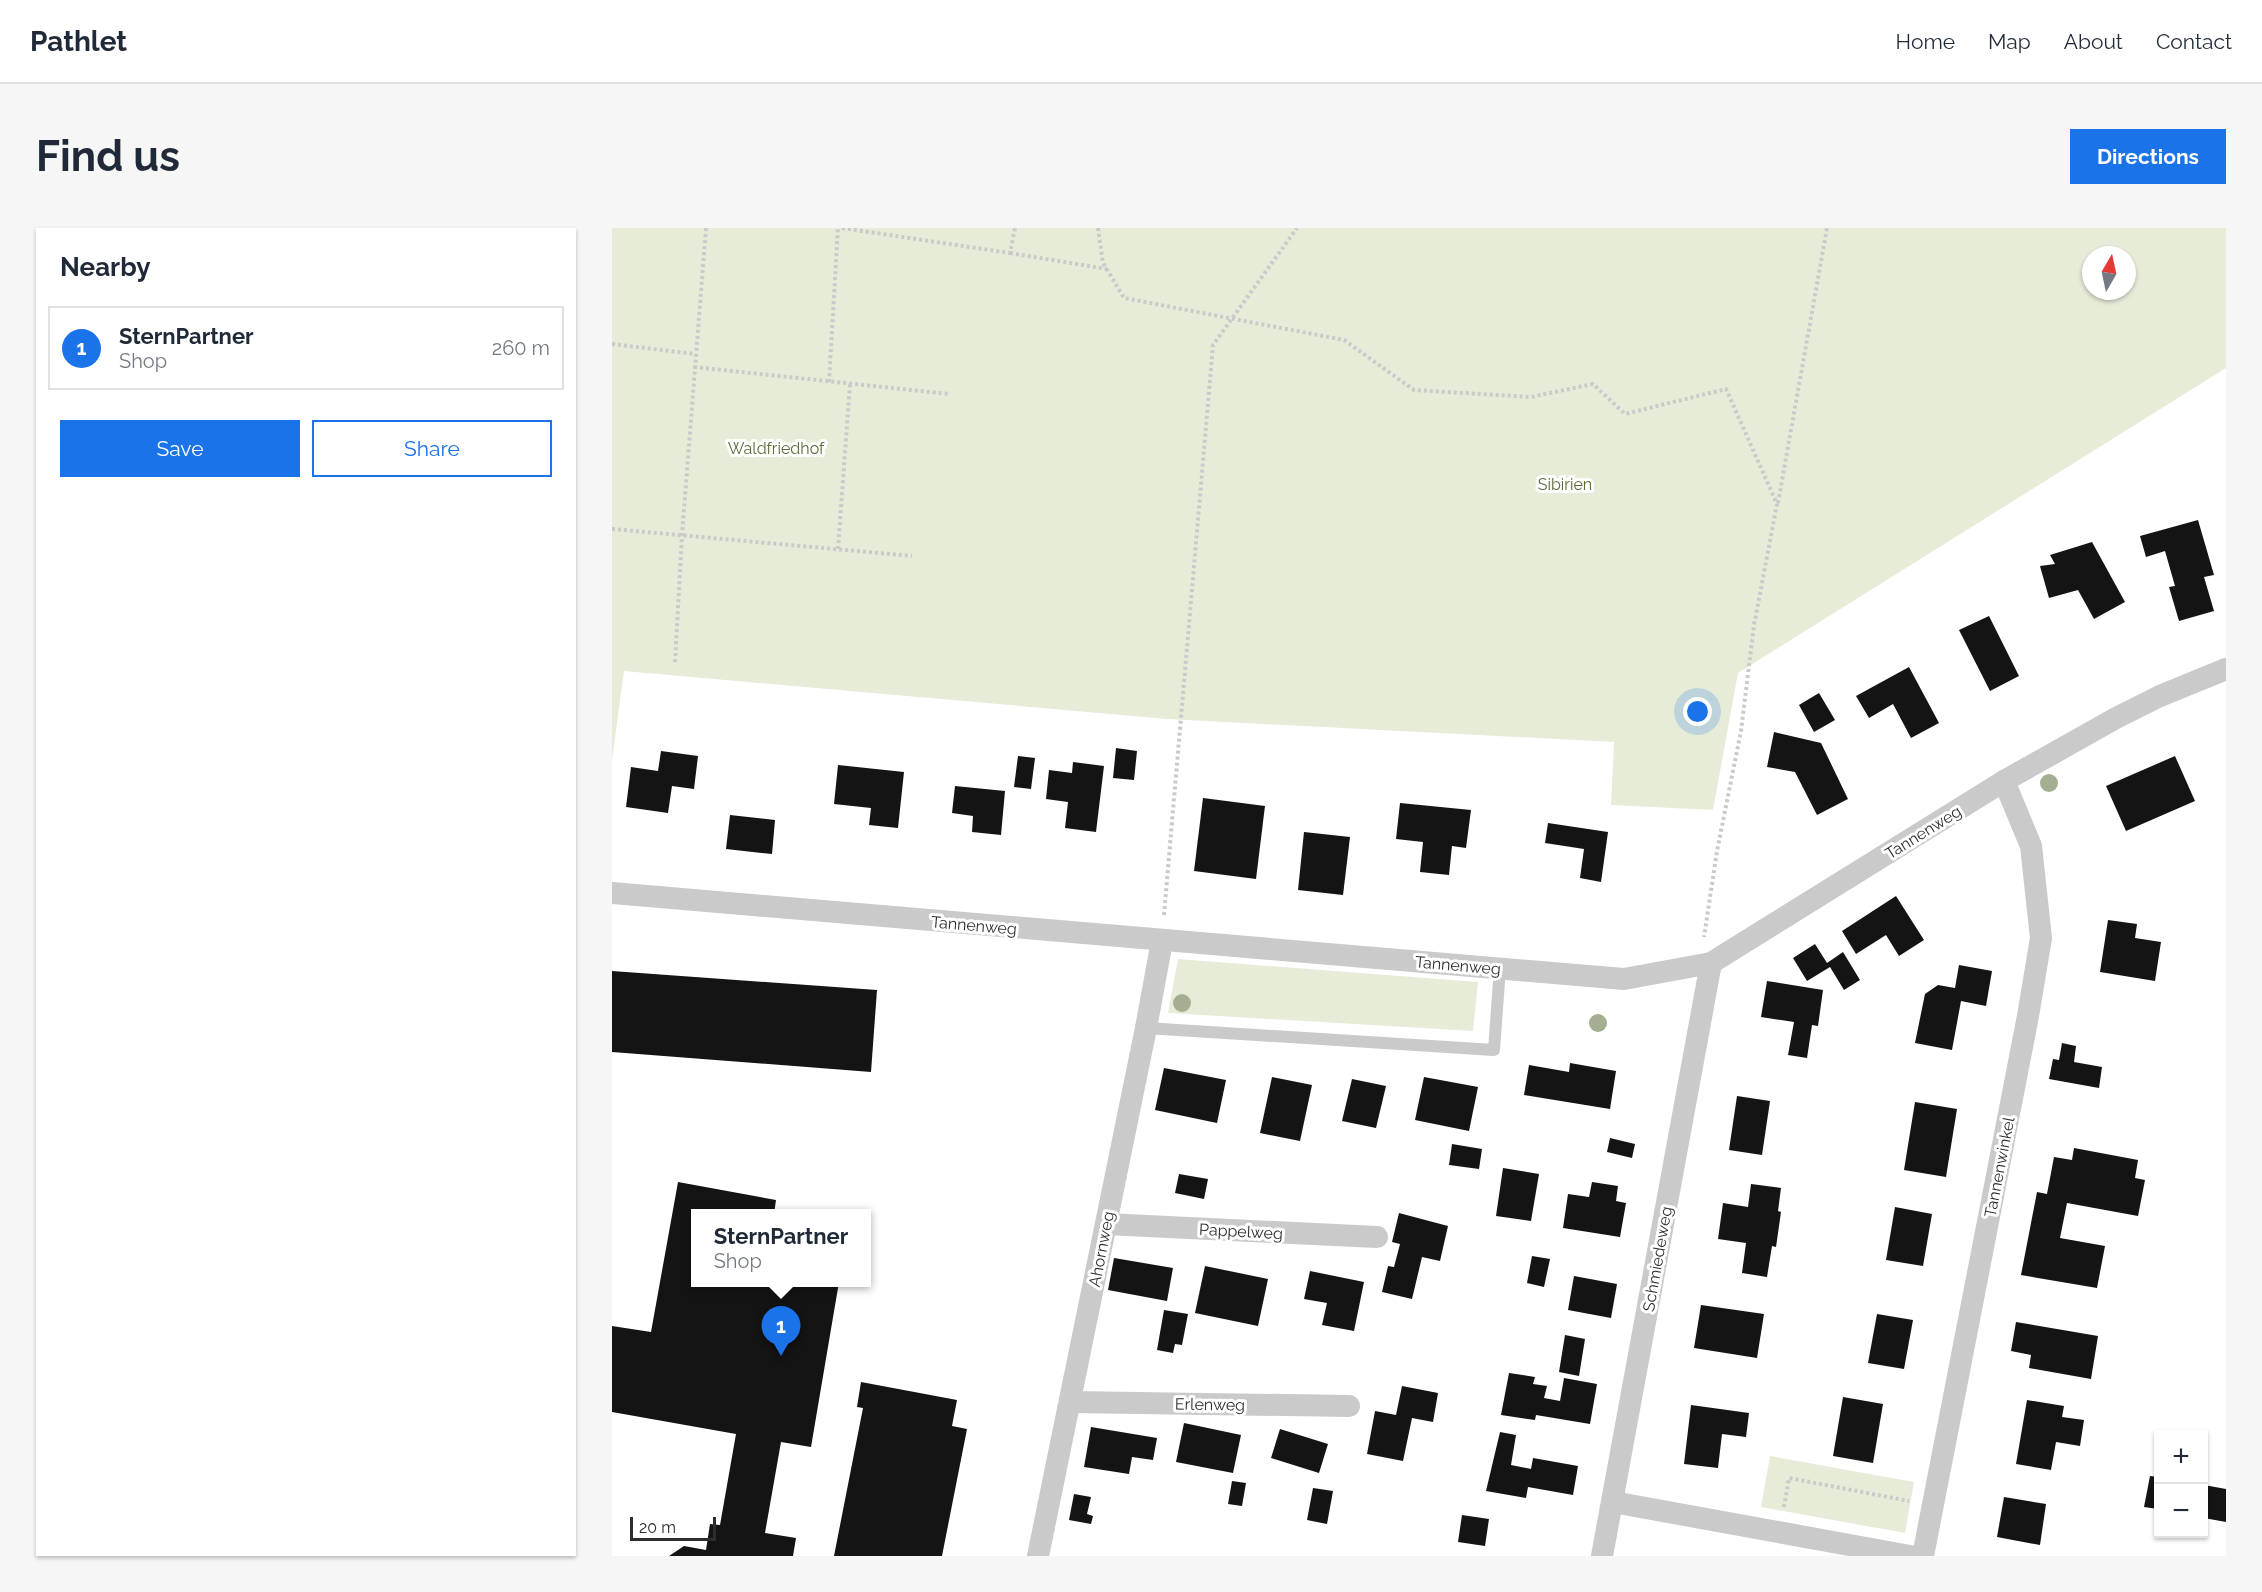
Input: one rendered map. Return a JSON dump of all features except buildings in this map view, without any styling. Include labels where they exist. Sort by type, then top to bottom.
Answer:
[{"type":"street","name":"Tannenweg","points":[[612,893],[1624,979],[1705,964],[2004,781],[2116,718],[2160,696],[2226,669]]},
{"type":"street","name":"Tannenwinkel","points":[[1923,1556],[2028,1016],[2041,938],[2031,846],[2004,781]]},
{"type":"street","name":"Ahornweg","points":[[1038,1556],[1071,1402],[1162,941]]},
{"type":"street","name":"Schmiedeweg","points":[[1602,1556],[1705,964]]},
{"type":"street","name":"Pappelweg","points":[[1106,1224],[1377,1237]]},
{"type":"street","name":"Erlenweg","points":[[1071,1402],[1349,1406]]},
{"type":"street","points":[[1612,1502],[1910,1556]]},
{"type":"lane","points":[[1146,1028],[1494,1050],[1500,968]]},
{"type":"path","points":[[675,662],[694,367],[706,228]]},
{"type":"path","points":[[829,382],[840,228],[865,230],[1108,270]]},
{"type":"path","points":[[1010,253],[1015,228]]},
{"type":"path","points":[[1098,228],[1103,263],[1124,298],[1344,340],[1414,390],[1531,397],[1593,384],[1625,414],[1726,389],[1778,504]]},
{"type":"path","points":[[1162,941],[1213,345],[1298,228]]},
{"type":"path","points":[[1705,964],[1717,851],[1742,731],[1755,625],[1827,228]]},
{"type":"path","points":[[612,344],[695,354]]},
{"type":"path","points":[[694,367],[949,394]]},
{"type":"path","points":[[838,549],[850,384]]},
{"type":"path","points":[[612,529],[912,556]]},
{"type":"path","points":[[1780,1532],[1789,1478],[1933,1505]]},
{"type":"green space","name":"Sibirien","points":[[612,228],[2226,228],[2226,368],[1738,673],[1713,810],[1611,805],[1614,742],[1167,719],[624,671],[612,760]]},
{"type":"green space","points":[[1178,959],[1478,982],[1473,1031],[1168,1013]]},
{"type":"green space","points":[[1770,1456],[1914,1482],[1905,1533],[1761,1507]]},
{"type":"place","name":"SternPartner","points":[[781,1356]]},
{"type":"park label","name":"Waldfriedhof","points":[[776,448]]}]
